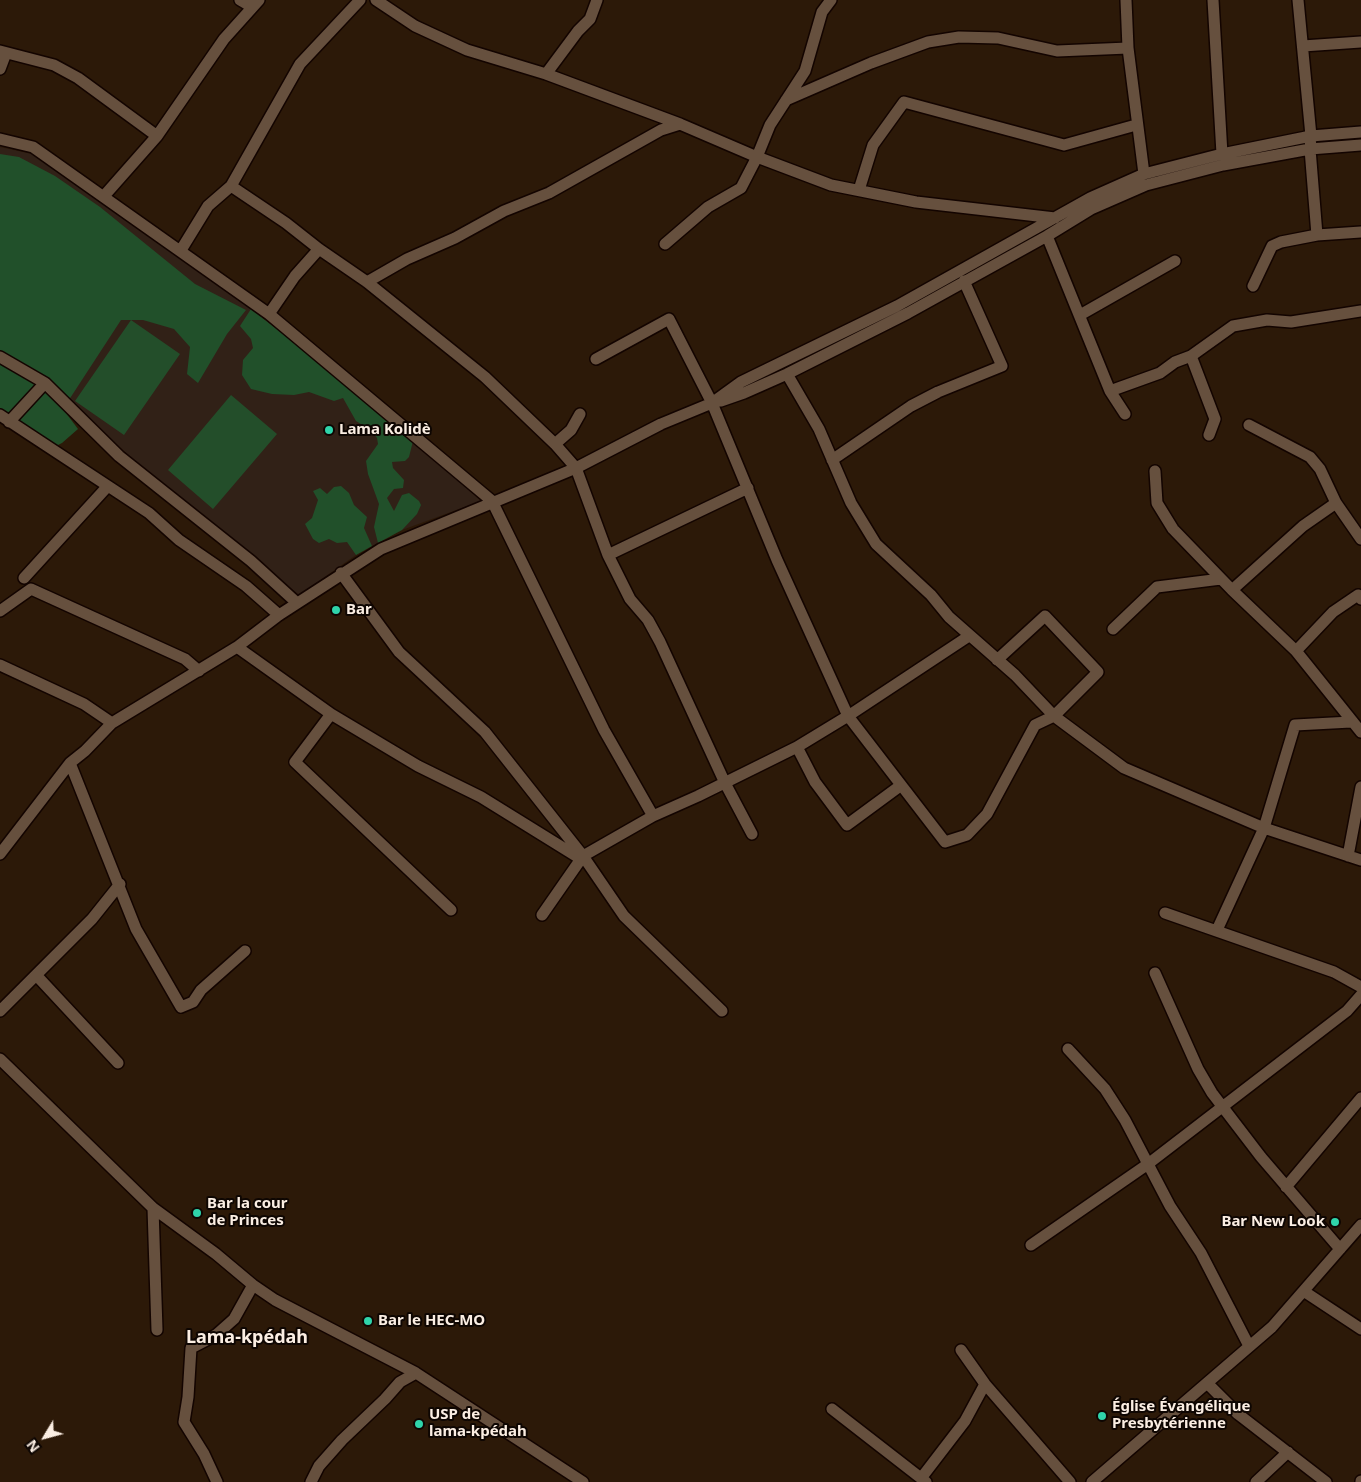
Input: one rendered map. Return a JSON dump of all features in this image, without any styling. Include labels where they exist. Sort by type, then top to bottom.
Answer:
[{"type":"street","points":[[104,196],[156,136],[224,39],[255,4],[240,0]]},
{"type":"street","points":[[182,250],[208,206],[231,186],[300,64],[360,0]]},
{"type":"street","points":[[376,0],[415,26],[467,50],[546,74],[680,124],[757,157],[831,184],[952,207],[1055,218]]},
{"type":"street","points":[[546,74],[578,30],[590,19],[596,0]]},
{"type":"street","points":[[665,244],[708,207],[741,188],[757,157],[770,125],[805,72],[822,12],[831,0]]},
{"type":"street","points":[[1126,0],[1128,48],[1136,125],[1144,174]]},
{"type":"street","points":[[1213,0],[1222,154]]},
{"type":"street","points":[[1298,0],[1311,136],[1310,149],[1317,234]]},
{"type":"street","points":[[786,100],[871,63],[928,42],[959,37],[998,38],[1057,51],[1128,48]]},
{"type":"street","points":[[1303,46],[1361,42]]},
{"type":"street","points":[[0,69],[3,52],[54,65],[78,78],[156,136]]},
{"type":"street","points":[[859,190],[872,145],[904,102],[1064,145],[1136,125]]},
{"type":"street","points":[[367,282],[504,211],[549,193],[661,130],[680,124]]},
{"type":"street","points":[[712,403],[741,382],[897,306],[1090,198],[1144,174],[1222,154],[1311,136],[1361,132]]},
{"type":"street","points":[[0,139],[33,147],[156,235],[182,250],[270,314],[492,501],[604,730],[653,816]]},
{"type":"street","points":[[0,854],[70,763],[85,751],[112,723],[199,672],[237,647],[279,615],[381,548],[576,468],[662,424],[712,403],[744,393],[787,374],[908,313],[1047,236],[1091,209],[1146,185],[1223,165],[1310,149],[1361,145]]},
{"type":"street","points":[[231,186],[286,223],[319,250],[367,282],[485,377],[555,444],[576,468],[608,555],[630,599],[648,620],[660,642],[725,783],[752,834]]},
{"type":"street","points":[[1252,286],[1272,246],[1281,242],[1317,234],[1361,232]]},
{"type":"street","points":[[1047,236],[1110,391],[1125,414]]},
{"type":"street","points":[[270,314],[294,276],[319,250]]},
{"type":"street","points":[[1080,315],[1175,261]]},
{"type":"street","points":[[832,460],[911,406],[938,392],[1002,366],[964,281]]},
{"type":"street","points":[[1110,391],[1154,376],[1191,356],[1233,326],[1267,320],[1291,322],[1347,311],[1361,311]]},
{"type":"street","points":[[596,359],[669,319],[712,403],[777,560],[848,716],[900,786],[946,842],[967,835],[987,814],[1035,726],[1054,716],[1098,672],[1045,616],[997,660]]},
{"type":"street","points":[[1191,356],[1215,419],[1209,434]]},
{"type":"street","points":[[0,357],[45,383],[119,456],[251,561],[297,603]]},
{"type":"street","points":[[787,374],[819,429],[851,504],[876,544],[931,596],[949,617],[997,660],[1054,716],[1124,768],[1264,828],[1361,860]]},
{"type":"street","points":[[45,383],[4,418],[149,513],[179,540],[246,586],[279,615]]},
{"type":"street","points":[[555,444],[571,430],[580,414]]},
{"type":"street","points":[[1249,425],[1310,457],[1320,468],[1336,503],[1361,539]]},
{"type":"street","points":[[1155,470],[1157,503],[1169,522],[1221,579],[1296,650],[1351,722],[1361,732]]},
{"type":"street","points":[[24,578],[107,487]]},
{"type":"street","points":[[608,555],[748,488]]},
{"type":"street","points":[[1232,590],[1296,532],[1336,503]]},
{"type":"street","points":[[341,573],[399,652],[485,732],[582,857],[624,916],[722,1011]]},
{"type":"street","points":[[1112,629],[1157,588],[1221,579]]},
{"type":"street","points":[[0,611],[31,589],[185,659],[199,672]]},
{"type":"street","points":[[1296,650],[1333,612],[1358,594],[1361,599]]},
{"type":"street","points":[[542,915],[582,857],[653,816],[797,747],[848,716],[969,636]]},
{"type":"street","points":[[237,647],[331,714],[418,766],[489,802],[582,857]]},
{"type":"street","points":[[0,665],[84,704],[112,723]]},
{"type":"street","points":[[331,714],[295,762],[451,910]]},
{"type":"street","points":[[1217,930],[1264,828],[1295,725],[1351,722]]},
{"type":"street","points":[[797,747],[815,782],[847,825],[900,786]]},
{"type":"street","points":[[70,763],[120,884],[136,929],[181,1007],[192,1002],[206,984],[245,951]]},
{"type":"street","points":[[1348,856],[1361,787]]},
{"type":"street","points":[[0,1011],[92,919],[120,884]]},
{"type":"street","points":[[1164,913],[1334,972],[1361,987]]},
{"type":"street","points":[[1155,974],[1198,1069],[1222,1107],[1286,1187],[1340,1249]]},
{"type":"street","points":[[37,976],[118,1063]]},
{"type":"street","points":[[1031,1245],[1148,1164],[1348,1011],[1361,995]]},
{"type":"street","points":[[1068,1048],[1105,1089],[1125,1120],[1170,1206],[1201,1253],[1250,1346]]},
{"type":"street","points":[[0,1060],[152,1208],[216,1254],[253,1285],[275,1300],[416,1374],[583,1482]]},
{"type":"street","points":[[1286,1187],[1361,1098]]},
{"type":"street","points":[[152,1208],[157,1330]]},
{"type":"street","points":[[1272,1327],[1361,1225]]},
{"type":"street","points":[[1092,1482],[1104,1478],[1207,1382],[1308,1294],[1361,1234]]},
{"type":"street","points":[[217,1482],[204,1454],[184,1422],[188,1397],[191,1348],[216,1335],[234,1319],[253,1285]]},
{"type":"street","points":[[1308,1294],[1361,1329]]},
{"type":"street","points":[[961,1350],[985,1384],[1070,1482]]},
{"type":"street","points":[[311,1482],[319,1466],[342,1440],[385,1400],[400,1382],[416,1374]]},
{"type":"street","points":[[1207,1382],[1238,1414],[1326,1482]]},
{"type":"street","points":[[832,1409],[924,1480],[966,1421],[985,1384]]},
{"type":"street","points":[[1256,1482],[1288,1452]]},
{"type":"shaded area","points":[[0,147],[32,154],[199,268],[378,409],[481,501],[402,530],[356,555],[299,595],[146,472],[84,413],[0,346]]},
{"type":"green space","points":[[0,154],[19,157],[55,176],[100,207],[195,284],[246,310],[227,334],[198,383],[187,374],[190,347],[174,329],[143,320],[121,320],[63,409],[78,429],[62,443],[56,446],[0,409]]},
{"type":"green space","points":[[251,309],[378,409],[413,441],[409,457],[405,461],[392,462],[393,468],[404,480],[403,488],[394,489],[387,498],[394,511],[402,495],[409,493],[421,505],[417,514],[402,530],[378,543],[374,527],[379,504],[368,474],[366,461],[378,444],[377,438],[372,431],[356,421],[343,398],[334,401],[309,392],[294,395],[272,394],[251,389],[242,375],[243,360],[253,348],[251,339],[240,326]]},
{"type":"green space","points":[[131,320],[180,354],[124,435],[75,401]]},
{"type":"green space","points":[[231,395],[277,434],[213,509],[168,470]]},
{"type":"green space","points":[[341,486],[349,493],[354,505],[367,517],[364,528],[372,546],[356,555],[347,542],[337,543],[329,539],[319,543],[313,539],[305,524],[312,518],[318,500],[313,491],[320,488],[327,494],[334,487]]},
{"type":"place","name":"Lama Kolidè","points":[[329,430]]},
{"type":"place","name":"Bar","points":[[336,610]]},
{"type":"place","name":"Bar la cour de Princes","points":[[197,1213]]},
{"type":"place","name":"Bar New Look","points":[[1335,1222]]},
{"type":"place","name":"Bar le HEC-MO","points":[[368,1321]]},
{"type":"place","name":"Église Évangélique Presbytérienne","points":[[1102,1416]]},
{"type":"place","name":"USP de lama-kpédah","points":[[419,1424]]},
{"type":"district","name":"Lama-kpédah","points":[[247,1338]]}]
